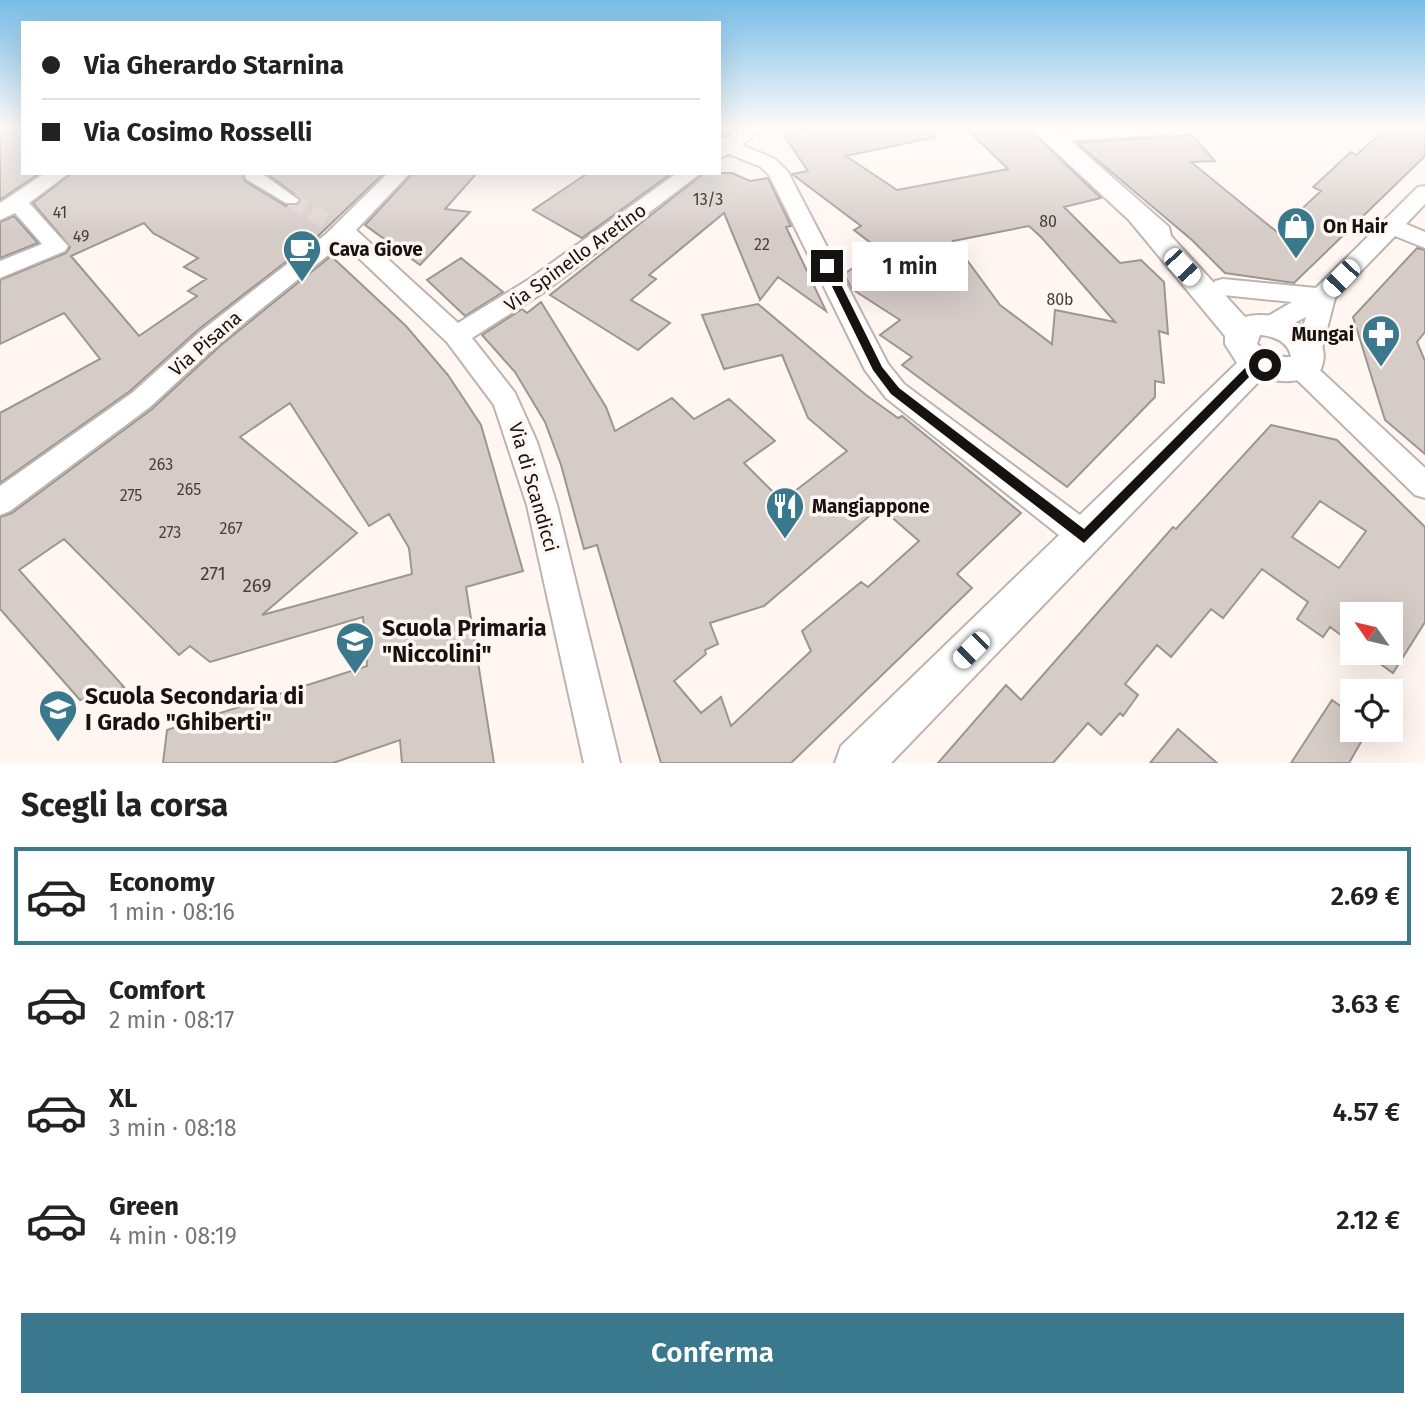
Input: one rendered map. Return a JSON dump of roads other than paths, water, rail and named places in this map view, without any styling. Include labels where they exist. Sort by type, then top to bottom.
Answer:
[{"type":"street","points":[[767,163],[778,172],[878,370],[895,391],[1084,537]]},
{"type":"street","points":[[1079,163],[1142,220],[1259,336]]},
{"type":"street","points":[[0,270],[57,246],[9,207],[56,175]]},
{"type":"street","points":[[252,175],[291,200]]},
{"type":"street","name":"Via Pisana","points":[[0,502],[141,400],[209,337],[398,175]]},
{"type":"street","name":"Via Spinello Aretino","points":[[456,336],[527,293],[688,175]]},
{"type":"street","points":[[858,763],[1084,537],[1259,336],[1322,296],[1425,192]]},
{"type":"street","points":[[1142,220],[1223,287],[1281,370],[1305,360]]},
{"type":"street","points":[[1392,226],[1425,240]]},
{"type":"street","name":"Via di Scandicci","points":[[338,227],[456,336],[506,400],[523,442],[542,505],[602,763]]},
{"type":"street","points":[[1223,287],[1322,296]]},
{"type":"street","points":[[1305,360],[1322,296]]},
{"type":"street","points":[[1305,360],[1425,486]]},
{"type":"tunnel","points":[[291,200],[331,224]]},
{"type":"place","name":"On Hair","points":[[1296,260]]},
{"type":"place","name":"Cava Giove","points":[[302,283]]},
{"type":"place","name":"Mungai","points":[[1381,368]]},
{"type":"place","name":"Mangiappone","points":[[785,540]]},
{"type":"place","name":"Scuola Primaria \"Niccolini\"","points":[[355,675]]},
{"type":"place","name":"Scuola Secondaria di I Grado \"Ghiberti\"","points":[[58,743]]}]
